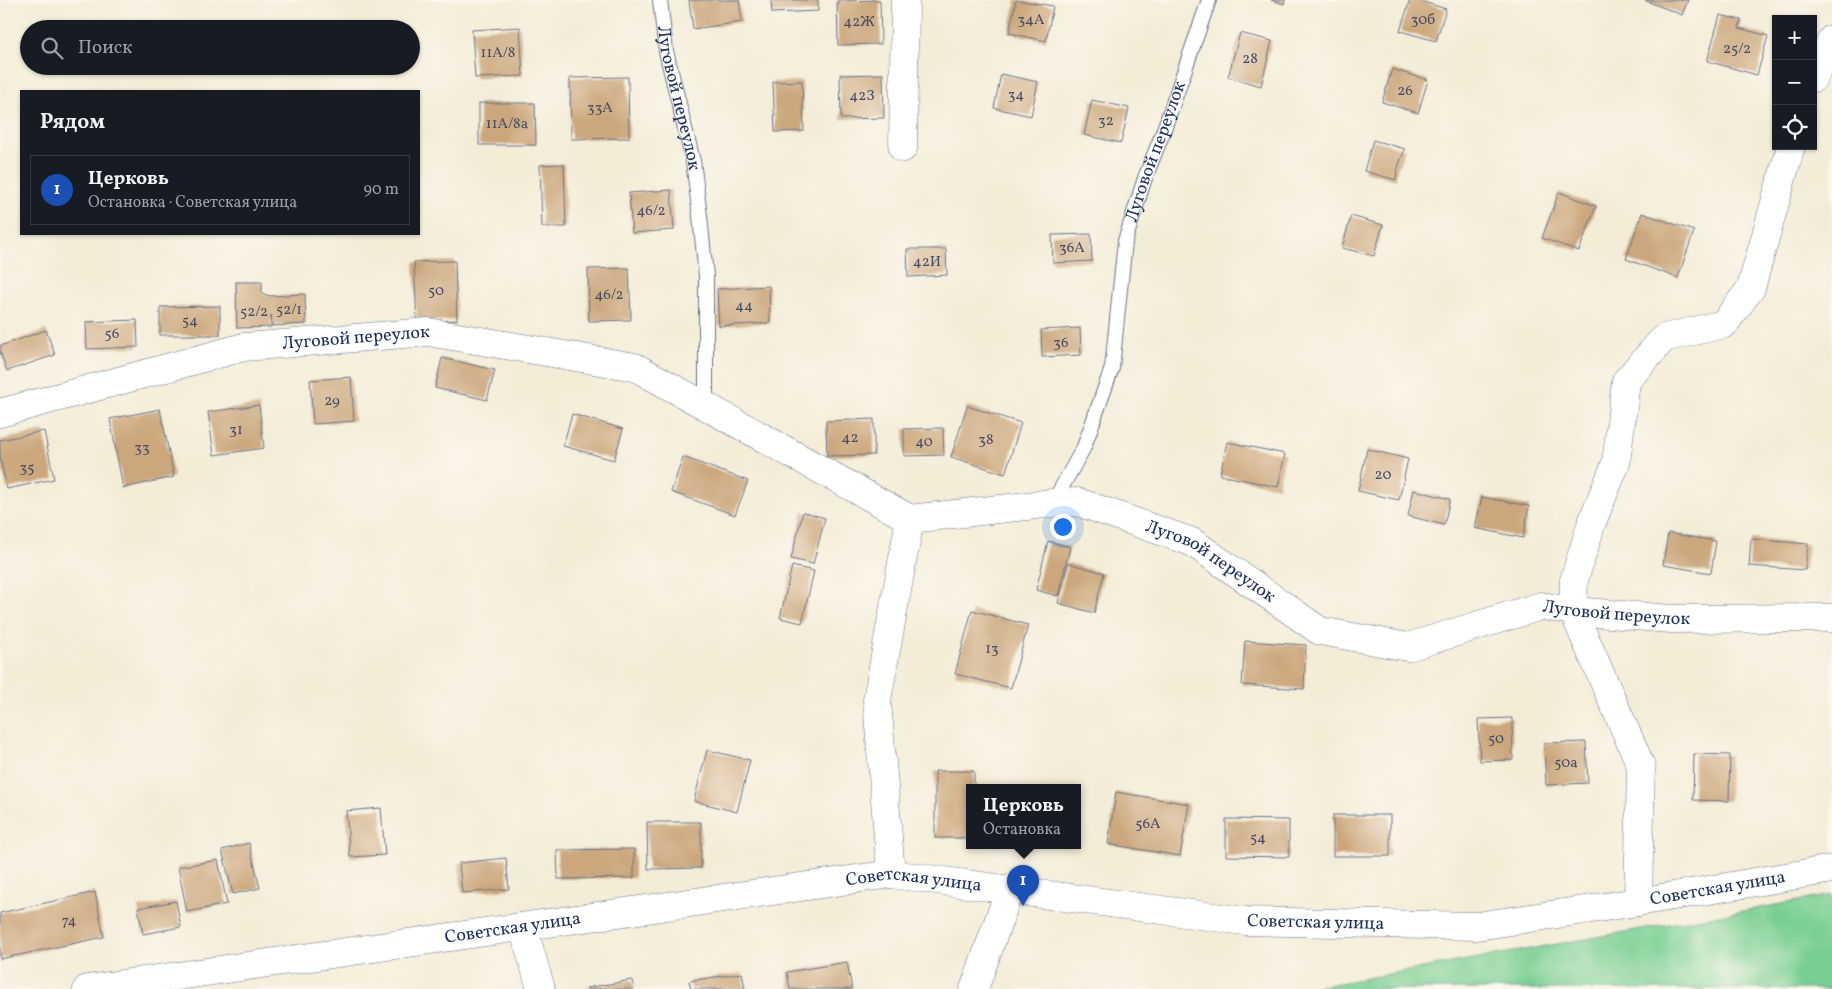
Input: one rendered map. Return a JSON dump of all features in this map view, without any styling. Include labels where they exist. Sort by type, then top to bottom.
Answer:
[{"type":"street","points":[[903,148],[905,0]]},
{"type":"street","points":[[1817,70],[1832,38]]},
{"type":"street","points":[[1638,902],[1641,766],[1573,611],[1574,580],[1592,522],[1616,463],[1626,381],[1664,338],[1724,324],[1751,288],[1790,150]]},
{"type":"street","name":"Луговой переулок","points":[[0,413],[244,347],[428,332],[635,367],[910,519],[1053,503],[1078,502],[1192,542],[1320,631],[1408,647],[1541,606],[1573,611],[1671,619],[1832,618]]},
{"type":"street","points":[[891,874],[877,700],[910,519]]},
{"type":"street","name":"Советская улица","points":[[87,989],[891,874],[1245,921],[1478,926],[1638,902],[1832,869]]},
{"type":"street","points":[[974,989],[1010,889]]},
{"type":"street","points":[[523,927],[541,989]]},
{"type":"lane","name":"Луговой переулок","points":[[660,0],[666,51],[693,161],[700,216],[706,276],[706,406]]},
{"type":"lane","name":"Луговой переулок","points":[[1053,503],[1084,447],[1112,368],[1125,242],[1144,178],[1162,135],[1210,0]]},
{"type":"green space","points":[[1832,895],[1832,989],[1305,989]]},
{"type":"building","points":[[689,0],[739,0],[742,22],[693,29]]},
{"type":"building","points":[[771,0],[818,0],[818,11],[772,13]]},
{"type":"building","points":[[880,0],[881,44],[838,45],[837,1]]},
{"type":"building","points":[[1016,0],[1053,6],[1046,41],[1009,33]]},
{"type":"building","points":[[1271,0],[1285,0],[1284,4]]},
{"type":"building","points":[[1410,0],[1417,0],[1446,9],[1436,41],[1400,31]]},
{"type":"building","points":[[1644,0],[1688,0],[1682,15]]},
{"type":"building","points":[[1720,15],[1741,20],[1739,28],[1768,36],[1757,75],[1707,61]]},
{"type":"building","points":[[520,27],[523,76],[475,78],[472,30]]},
{"type":"building","points":[[1240,33],[1272,41],[1261,86],[1228,77]]},
{"type":"building","points":[[1392,69],[1428,80],[1418,113],[1382,102]]},
{"type":"building","points":[[883,74],[884,118],[841,119],[840,75]]},
{"type":"building","points":[[1001,74],[1038,82],[1031,116],[994,108]]},
{"type":"building","points":[[628,77],[629,138],[571,139],[570,78]]},
{"type":"building","points":[[802,81],[804,131],[775,132],[773,82]]},
{"type":"building","points":[[1092,100],[1129,108],[1121,143],[1084,135]]},
{"type":"building","points":[[479,103],[535,103],[536,145],[479,145]]},
{"type":"building","points":[[1373,140],[1405,149],[1397,170],[1396,180],[1364,171]]},
{"type":"building","points":[[564,164],[566,227],[542,227],[540,165]]},
{"type":"building","points":[[671,190],[674,230],[632,233],[629,193]]},
{"type":"building","points":[[1559,192],[1596,206],[1579,251],[1542,238]]},
{"type":"building","points":[[1642,213],[1694,231],[1678,278],[1626,259]]},
{"type":"building","points":[[1351,216],[1383,225],[1374,256],[1342,248]]},
{"type":"building","points":[[1091,234],[1092,261],[1053,263],[1052,235]]},
{"type":"building","points":[[907,249],[946,249],[947,275],[908,277]]},
{"type":"building","points":[[455,261],[457,320],[417,322],[414,262]]},
{"type":"building","points":[[629,268],[631,320],[589,321],[588,269]]},
{"type":"building","points":[[236,282],[262,282],[262,294],[271,296],[305,294],[306,324],[272,326],[271,315],[271,327],[237,328]]},
{"type":"building","points":[[769,286],[770,323],[719,326],[717,289]]},
{"type":"building","points":[[220,306],[220,335],[160,335],[160,307]]},
{"type":"building","points":[[137,320],[138,347],[87,349],[86,322]]},
{"type":"building","points":[[1080,328],[1081,355],[1042,357],[1041,330]]},
{"type":"building","points":[[46,330],[55,355],[7,371],[0,352],[0,346]]},
{"type":"building","points":[[442,358],[495,370],[487,400],[435,388]]},
{"type":"building","points":[[351,377],[354,421],[313,424],[310,380]]},
{"type":"building","points":[[259,405],[264,448],[214,455],[208,412]]},
{"type":"building","points":[[967,406],[1021,423],[1005,474],[951,457]]},
{"type":"building","points":[[160,409],[174,477],[123,488],[110,419]]},
{"type":"building","points":[[572,414],[623,429],[614,460],[563,446]]},
{"type":"building","points":[[874,419],[874,455],[827,456],[826,421]]},
{"type":"building","points":[[943,428],[944,455],[904,456],[904,429]]},
{"type":"building","points":[[44,431],[54,479],[7,489],[0,458],[0,440]]},
{"type":"building","points":[[1227,442],[1285,454],[1278,487],[1220,475]]},
{"type":"building","points":[[1367,449],[1408,459],[1399,500],[1358,491]]},
{"type":"building","points":[[683,457],[748,481],[735,515],[671,492]]},
{"type":"building","points":[[1414,490],[1450,499],[1444,525],[1408,516]]},
{"type":"building","points":[[1482,497],[1529,506],[1523,538],[1475,528]]},
{"type":"building","points":[[803,512],[825,518],[813,564],[791,559]]},
{"type":"building","points":[[1668,533],[1716,541],[1711,573],[1663,565]]},
{"type":"building","points":[[1751,539],[1808,544],[1805,570],[1749,566]]},
{"type":"building","points":[[1048,541],[1070,547],[1058,596],[1036,590]]},
{"type":"building","points":[[1068,563],[1104,573],[1094,613],[1058,603]]},
{"type":"building","points":[[792,566],[814,571],[802,623],[780,618]]},
{"type":"building","points":[[972,610],[1028,625],[1011,688],[955,674]]},
{"type":"building","points":[[1245,641],[1306,645],[1304,689],[1242,685]]},
{"type":"building","points":[[1512,718],[1513,760],[1480,761],[1478,719]]},
{"type":"building","points":[[1586,742],[1588,783],[1546,785],[1544,743]]},
{"type":"building","points":[[707,750],[750,760],[737,812],[694,801]]},
{"type":"building","points":[[1694,754],[1730,755],[1729,801],[1693,800]]},
{"type":"building","points":[[935,771],[974,771],[974,784],[966,784],[966,838],[935,838]]},
{"type":"building","points":[[1116,792],[1189,804],[1180,856],[1108,844]]},
{"type":"building","points":[[381,808],[385,855],[350,857],[346,811]]},
{"type":"building","points":[[1333,815],[1390,815],[1390,856],[1333,856]]},
{"type":"building","points":[[1226,819],[1289,820],[1289,857],[1226,856]]},
{"type":"building","points":[[647,822],[701,822],[701,868],[648,869]]},
{"type":"building","points":[[249,843],[260,888],[233,894],[222,850]]},
{"type":"building","points":[[634,849],[634,878],[558,879],[557,850]]},
{"type":"building","points":[[506,858],[509,889],[462,893],[459,863]]},
{"type":"building","points":[[218,860],[227,904],[187,912],[178,867]]},
{"type":"building","points":[[95,892],[104,937],[0,959],[0,913]]},
{"type":"building","points":[[176,901],[181,927],[143,934],[138,908]]},
{"type":"building","points":[[847,962],[852,989],[790,989],[787,972]]},
{"type":"building","points":[[742,973],[745,989],[691,989],[689,981]]},
{"type":"building","points":[[632,980],[634,989],[586,989],[586,988]]},
{"type":"place","name":"Церковь","points":[[1023,906]]}]
